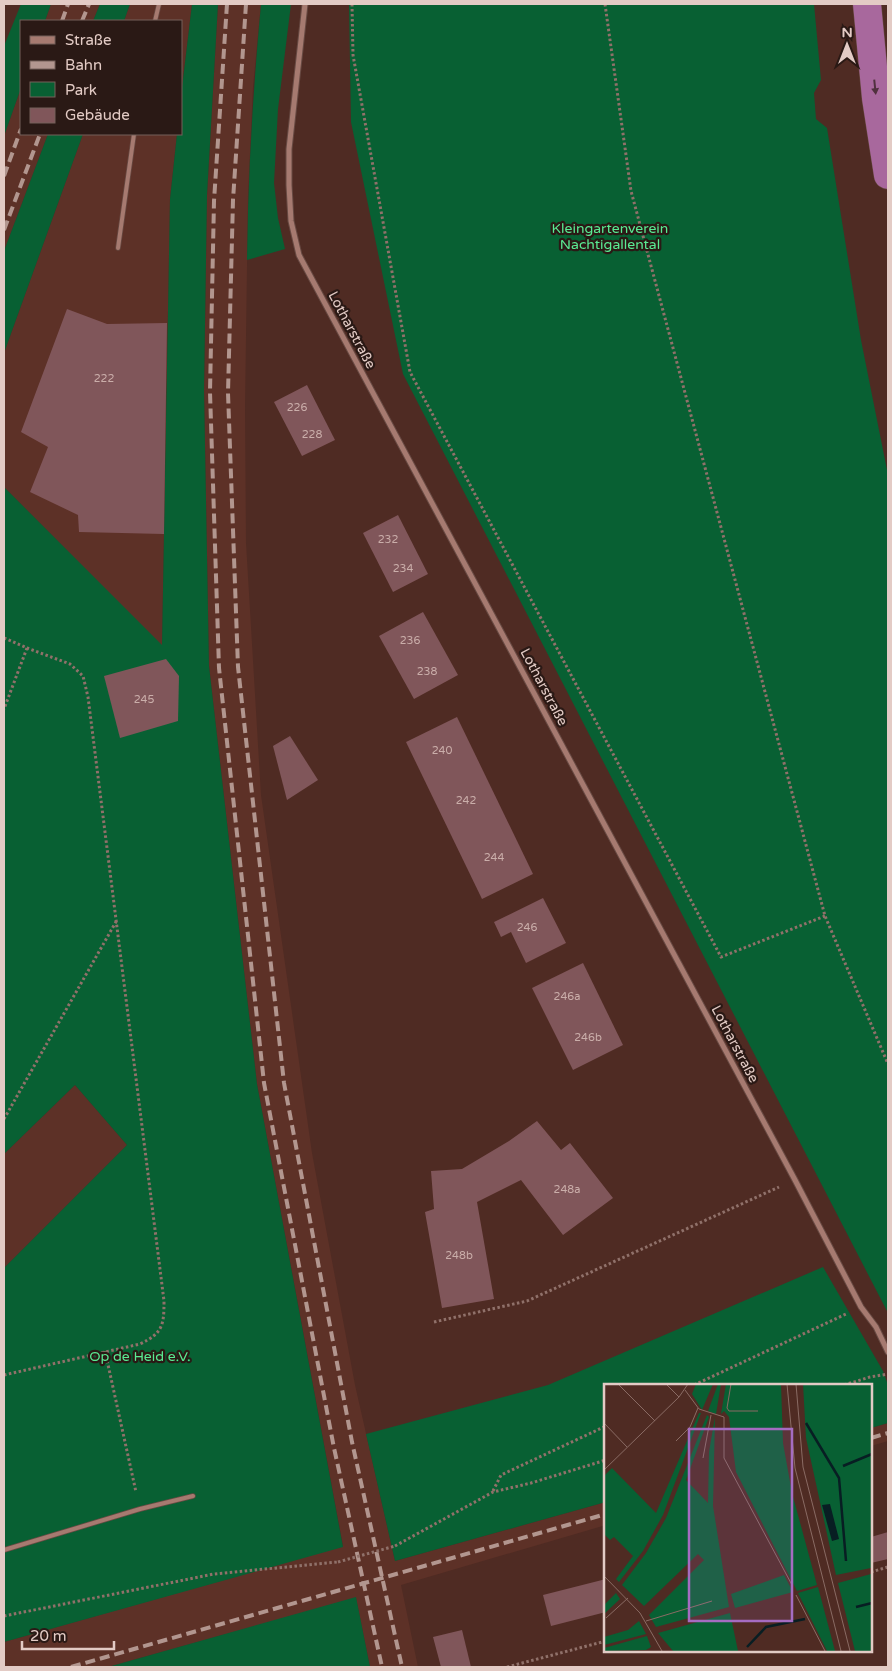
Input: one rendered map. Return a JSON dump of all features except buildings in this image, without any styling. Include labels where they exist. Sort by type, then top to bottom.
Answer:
[{"type":"highway","points":[[867,4],[876,98],[888,175]]},
{"type":"street","name":"Lotharstraße","points":[[304,4],[289,148],[291,220],[299,255],[795,1180],[861,1307],[876,1326],[888,1352]]},
{"type":"lane","points":[[155,20],[159,4]]},
{"type":"lane","points":[[118,248],[134,135]]},
{"type":"lane","points":[[4,1550],[140,1509],[193,1496]]},
{"type":"path","points":[[352,4],[353,55],[410,372],[721,957],[825,916]]},
{"type":"path","points":[[605,4],[631,190],[825,916],[888,1064]]},
{"type":"path","points":[[4,638],[70,664],[82,676],[88,697],[118,919],[164,1301],[162,1329],[153,1337],[140,1344],[4,1375]]},
{"type":"path","points":[[4,709],[27,648]]},
{"type":"path","points":[[4,1119],[118,919]]},
{"type":"path","points":[[434,1322],[527,1301],[795,1180]]},
{"type":"path","points":[[696,1384],[861,1307]]},
{"type":"path","points":[[105,1351],[140,1509]]},
{"type":"path","points":[[847,1384],[888,1374]]},
{"type":"path","points":[[493,1492],[501,1475],[604,1427]]},
{"type":"path","points":[[4,1616],[214,1574],[338,1562],[395,1546],[493,1492],[531,1484],[604,1461]]},
{"type":"path","points":[[872,1572],[888,1568]]},
{"type":"path","points":[[507,1667],[604,1642]]},
{"type":"shaded area","points":[[51,4],[100,4],[93,20],[45,20]]},
{"type":"shaded area","points":[[130,4],[192,4],[182,88],[182,20],[124,20]]},
{"type":"shaded area","points":[[218,4],[261,4],[253,87],[248,196],[245,408],[246,543],[261,795],[312,1153],[355,1385],[395,1561],[604,1503],[604,1526],[401,1585],[418,1667],[370,1667],[356,1598],[108,1667],[4,1667],[4,1642],[343,1546],[257,1084],[209,666],[204,390],[207,195]]},
{"type":"shaded area","points":[[20,91],[20,135],[48,135],[4,251],[4,136]]},
{"type":"shaded area","points":[[83,135],[177,135],[170,199],[162,646],[4,487],[4,353]]},
{"type":"shaded area","points":[[75,1085],[127,1145],[4,1268],[4,1154]]},
{"type":"shaded area","points":[[888,1423],[888,1441],[872,1446],[872,1428]]},
{"type":"green space","points":[[21,4],[51,4],[45,20],[20,20],[20,91],[4,136],[4,46]]},
{"type":"green space","points":[[100,4],[130,4],[124,20],[93,20]]},
{"type":"green space","name":"Op de Heid e.V.","points":[[192,4],[218,4],[207,195],[204,390],[209,666],[257,1084],[343,1547],[4,1642],[4,1268],[127,1145],[75,1085],[4,1154],[4,487],[162,645],[170,199],[177,135],[182,135],[182,88]]},
{"type":"green space","points":[[261,4],[291,4],[278,109],[274,183],[278,218],[285,249],[247,260],[251,132]]},
{"type":"green space","name":"Kleingartenverein Nachtigallental","points":[[349,4],[814,4],[821,80],[814,93],[816,119],[827,128],[861,340],[888,475],[888,1313],[403,374],[351,122]]},
{"type":"green space","points":[[48,135],[83,135],[4,353],[4,251]]},
{"type":"green space","points":[[823,1267],[883,1371],[888,1385],[888,1423],[872,1428],[872,1384],[604,1384],[604,1503],[395,1561],[366,1434],[548,1385]]},
{"type":"green space","points":[[356,1597],[370,1667],[108,1667]]},
{"type":"railway","points":[[62,20],[68,4]]},
{"type":"railway","points":[[82,20],[89,4]]},
{"type":"railway","points":[[227,4],[214,201],[210,392],[219,668],[264,1083],[334,1448],[382,1667]]},
{"type":"railway","points":[[246,4],[233,200],[228,393],[238,667],[284,1083],[352,1442],[402,1667]]},
{"type":"railway","points":[[4,176],[20,132]]},
{"type":"railway","points":[[4,230],[40,135]]},
{"type":"railway","points":[[872,1438],[888,1433]]},
{"type":"railway","points":[[71,1667],[604,1515]]}]
